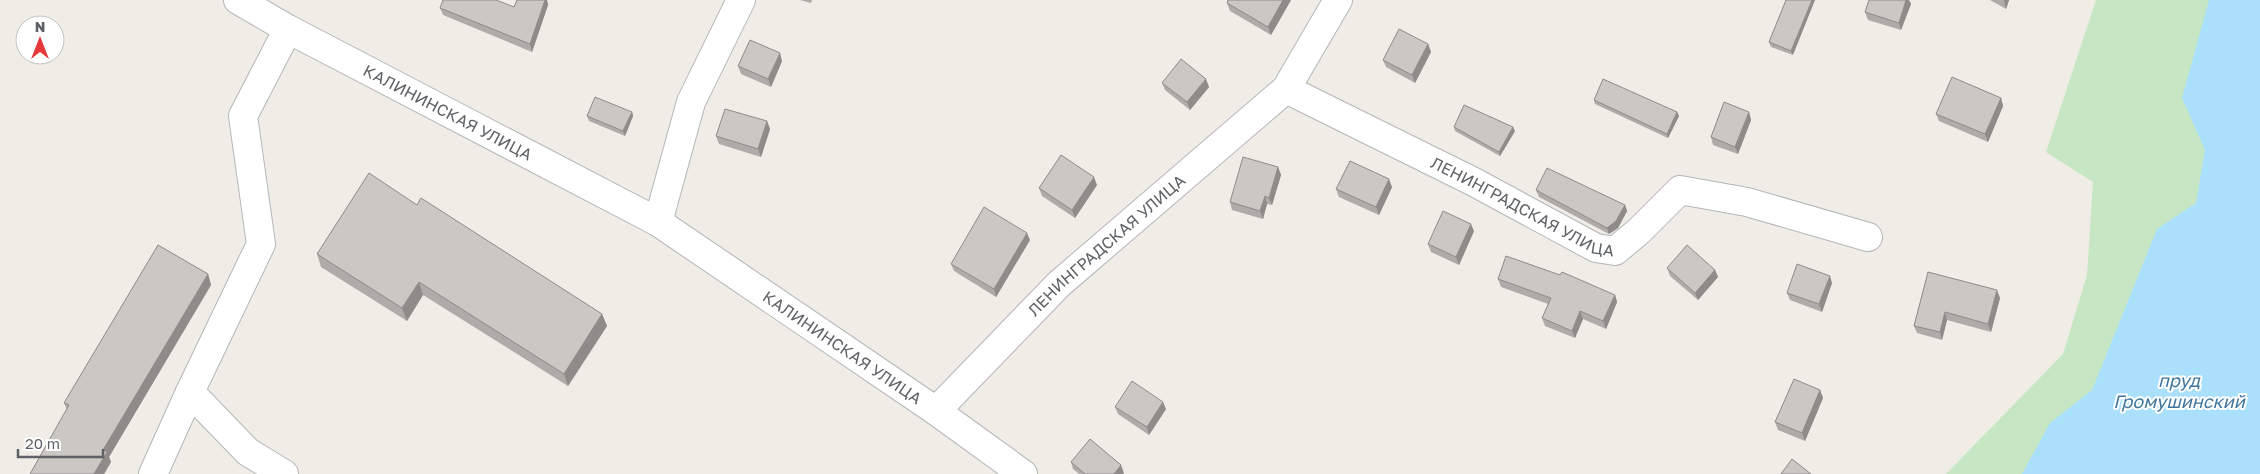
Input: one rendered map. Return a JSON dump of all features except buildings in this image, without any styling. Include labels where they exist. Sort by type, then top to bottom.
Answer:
[{"type":"street","name":"КАЛИНИНСКАЯ УЛИЦА","points":[[238,0],[288,30],[658,222],[936,411],[1023,474]]},
{"type":"street","points":[[658,222],[691,102],[741,0]]},
{"type":"street","name":"ЛЕНИНГРАДСКАЯ УЛИЦА","points":[[936,411],[1059,284],[1286,89],[1338,0]]},
{"type":"street","points":[[153,474],[190,392],[262,244],[243,116],[288,30]]},
{"type":"street","name":"ЛЕНИНГРАДСКАЯ УЛИЦА","points":[[1286,89],[1474,182],[1596,248],[1615,251],[1639,231],[1680,190],[1748,202],[1868,237]]},
{"type":"street","points":[[190,392],[248,452],[284,474]]},
{"type":"green space","points":[[2096,0],[2260,0],[2260,474],[1946,474],[2063,354],[2087,275],[2093,182],[2046,152]]},
{"type":"water","name":"пруд Громушинский","points":[[2209,0],[2260,0],[2260,474],[2022,474],[2050,423],[2092,390],[2157,229],[2196,203],[2205,150],[2182,98]]}]
